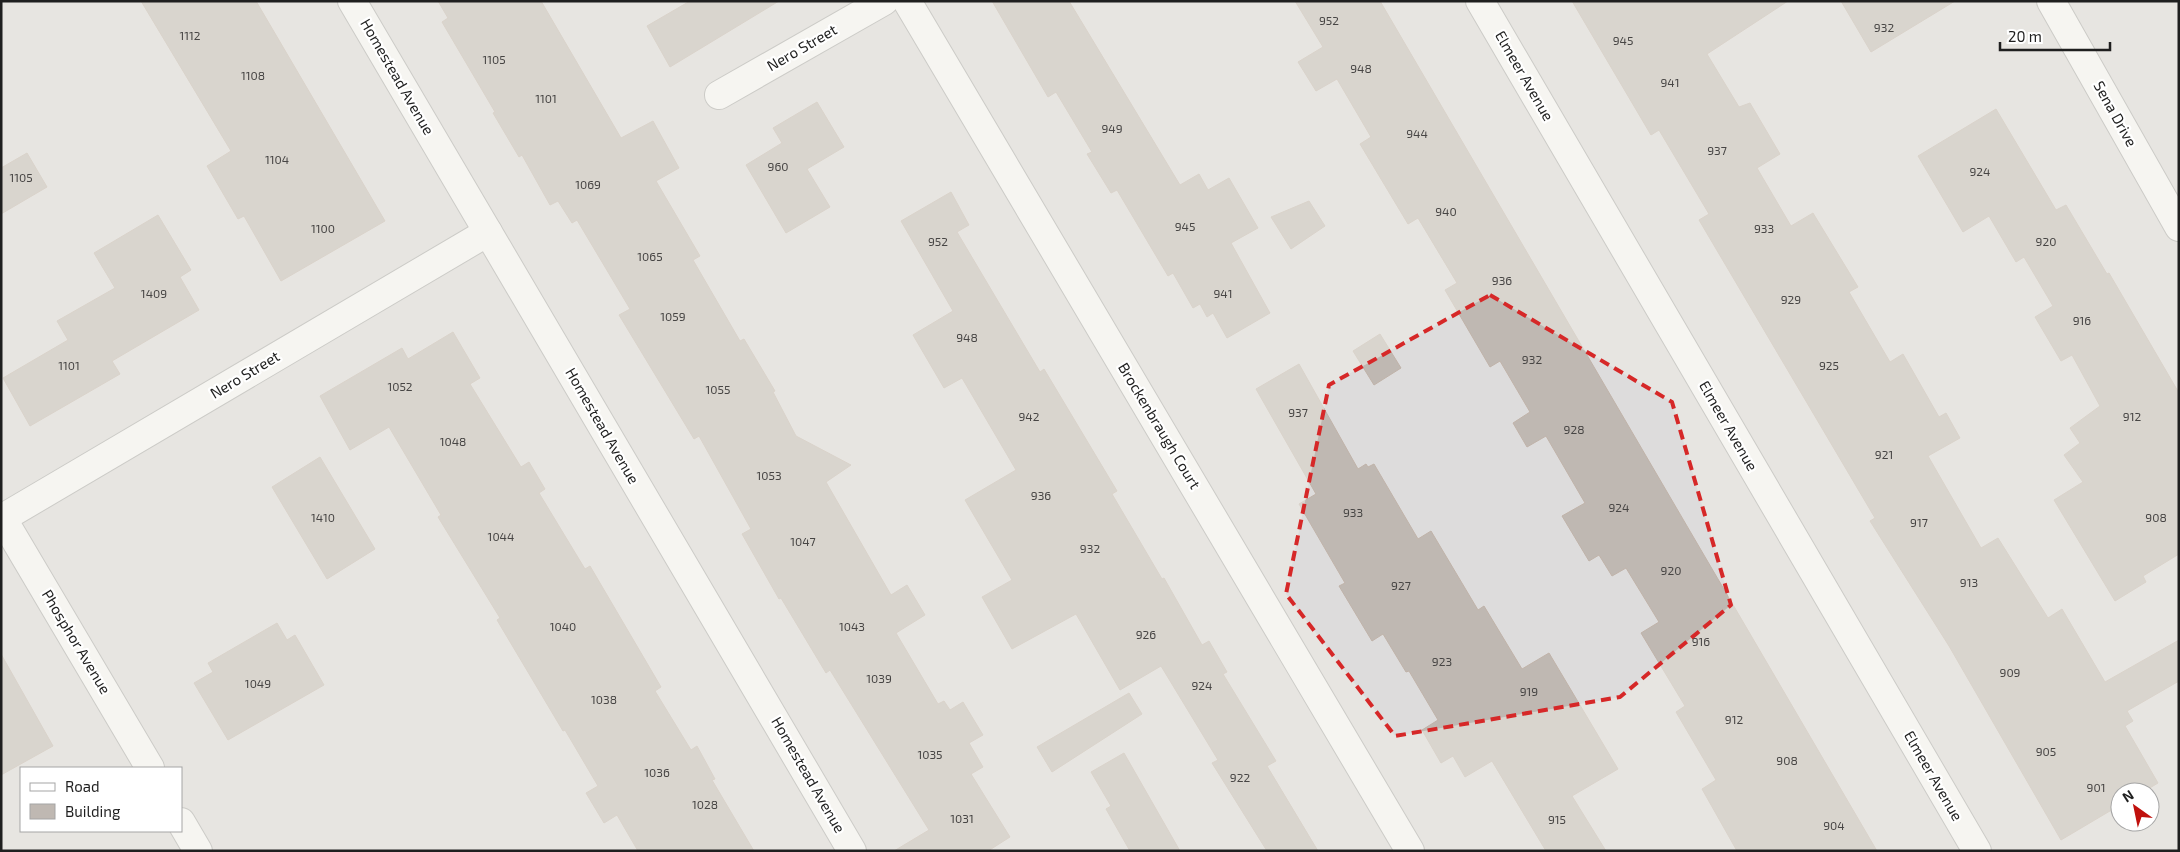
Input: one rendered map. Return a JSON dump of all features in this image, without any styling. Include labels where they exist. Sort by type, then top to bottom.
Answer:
[{"type":"street","name":"Homestead Avenue","points":[[352,1],[852,851]]},
{"type":"street","name":"Nero Street","points":[[720,95],[884,1]]},
{"type":"street","name":"Brockenbraugh Court","points":[[907,1],[1410,851]]},
{"type":"street","name":"Elmeer Avenue","points":[[1480,1],[1977,851]]},
{"type":"street","name":"Sena Drive","points":[[2051,1],[2179,227]]},
{"type":"street","name":"Nero Street","points":[[2,518],[488,232]]},
{"type":"street","name":"Phosphor Avenue","points":[[2,518],[149,767]]},
{"type":"street","points":[[182,824],[198,851]]},
{"type":"highlighted area","points":[[1490,295],[1672,402],[1731,605],[1620,697],[1395,736],[1286,594],[1329,385]]},
{"type":"shaded area","points":[[1,1],[2179,1],[2179,851],[1,851]]},
{"type":"building","points":[[141,1],[256,1],[385,221],[281,281],[244,216],[238,219],[207,166],[231,151]]},
{"type":"building","points":[[438,1],[541,1],[621,138],[653,121],[679,168],[656,181],[700,256],[693,260],[740,341],[744,339],[775,391],[773,392],[796,436],[851,465],[826,482],[891,595],[907,585],[925,615],[896,633],[938,704],[944,701],[950,710],[963,702],[983,735],[969,743],[983,767],[971,774],[1010,837],[988,851],[894,851],[929,830],[830,670],[826,673],[781,598],[779,599],[742,534],[751,529],[699,436],[694,439],[619,315],[630,309],[577,220],[572,223],[558,201],[550,205],[522,155],[519,157],[442,22],[448,18]]},
{"type":"building","points":[[690,1],[779,1],[670,67],[647,26]]},
{"type":"building","points":[[992,1],[1069,1],[1180,185],[1199,174],[1208,190],[1229,178],[1258,228],[1231,243],[1270,313],[1227,338],[1213,313],[1207,317],[1200,304],[1193,308],[1173,273],[1168,276],[1117,190],[1111,193],[1087,154],[1092,152],[1056,92],[1048,97]]},
{"type":"building","points":[[1295,1],[1380,1],[1877,851],[1737,851],[1702,789],[1716,780],[1676,712],[1685,706],[1641,633],[1659,622],[1626,568],[1612,576],[1599,555],[1589,561],[1562,516],[1585,503],[1546,436],[1527,447],[1513,423],[1530,412],[1500,361],[1490,367],[1445,290],[1457,283],[1418,218],[1408,224],[1360,144],[1371,137],[1337,79],[1316,91],[1298,62],[1323,47]]},
{"type":"building","points":[[1572,1],[1788,1],[1707,54],[1739,107],[1750,103],[1780,154],[1757,168],[1791,226],[1813,213],[1858,287],[1849,292],[1890,362],[1903,354],[1939,417],[1946,413],[1960,438],[1928,456],[1981,548],[1998,538],[2048,618],[2062,609],[2105,682],[2179,640],[2179,681],[2127,711],[2133,721],[2125,726],[2157,782],[2110,782],[2110,811],[2061,840],[1949,646],[1870,521],[1875,518],[1699,220],[1709,214],[1659,130],[1651,135]]},
{"type":"building","points":[[1841,1],[1955,1],[1871,52]]},
{"type":"building","points":[[817,102],[844,147],[807,169],[830,207],[786,233],[746,165],[782,143],[773,128]]},
{"type":"building","points":[[1996,109],[2056,210],[2066,205],[2107,274],[2109,273],[2179,393],[2179,554],[2143,576],[2146,582],[2115,601],[2054,500],[2083,482],[2064,455],[2080,443],[2070,428],[2100,406],[2072,355],[2061,361],[2035,317],[2053,306],[2024,257],[2016,262],[1989,216],[1963,232],[1918,156]]},
{"type":"building","points":[[27,153],[47,187],[1,214],[1,168]]},
{"type":"building","points":[[951,192],[969,225],[957,232],[1040,372],[1044,369],[1117,491],[1112,494],[1162,579],[1164,578],[1202,645],[1209,641],[1227,672],[1223,674],[1276,761],[1267,766],[1318,851],[1267,851],[1212,763],[1218,760],[1161,666],[1120,690],[1076,614],[1012,649],[982,597],[1012,580],[965,500],[1016,470],[962,378],[944,388],[913,335],[953,311],[901,221]]},
{"type":"building","points":[[1309,201],[1325,226],[1291,249],[1271,217]]},
{"type":"building","points":[[158,215],[191,270],[180,277],[199,310],[112,361],[120,374],[30,426],[3,378],[68,340],[57,321],[115,288],[94,253]]},
{"type":"building","points":[[453,332],[480,378],[470,384],[521,467],[529,462],[545,489],[539,493],[585,569],[590,566],[661,687],[655,691],[691,750],[697,746],[715,779],[712,780],[754,851],[638,851],[617,815],[604,823],[586,793],[598,786],[497,620],[500,618],[438,517],[441,515],[389,427],[350,450],[320,396],[402,348],[408,359]]},
{"type":"building","points":[[1380,334],[1401,368],[1374,385],[1353,351]]},
{"type":"building","points":[[1299,364],[1358,469],[1366,464],[1368,467],[1374,464],[1418,539],[1431,531],[1478,610],[1484,606],[1522,669],[1549,653],[1618,769],[1572,796],[1606,851],[1546,851],[1492,761],[1465,777],[1453,756],[1441,763],[1422,730],[1438,720],[1409,671],[1406,672],[1383,634],[1372,641],[1339,586],[1345,583],[1299,504],[1316,494],[1256,389]]},
{"type":"building","points":[[320,457],[375,549],[327,579],[272,487]]},
{"type":"building","points":[[277,623],[287,640],[295,635],[324,685],[228,740],[194,683],[213,672],[208,663]]},
{"type":"building","points":[[1,654],[53,746],[1,775]]},
{"type":"building","points":[[1129,693],[1142,714],[1052,772],[1037,747]]},
{"type":"building","points":[[1124,753],[1180,851],[1130,851],[1106,809],[1111,806],[1091,772]]}]
